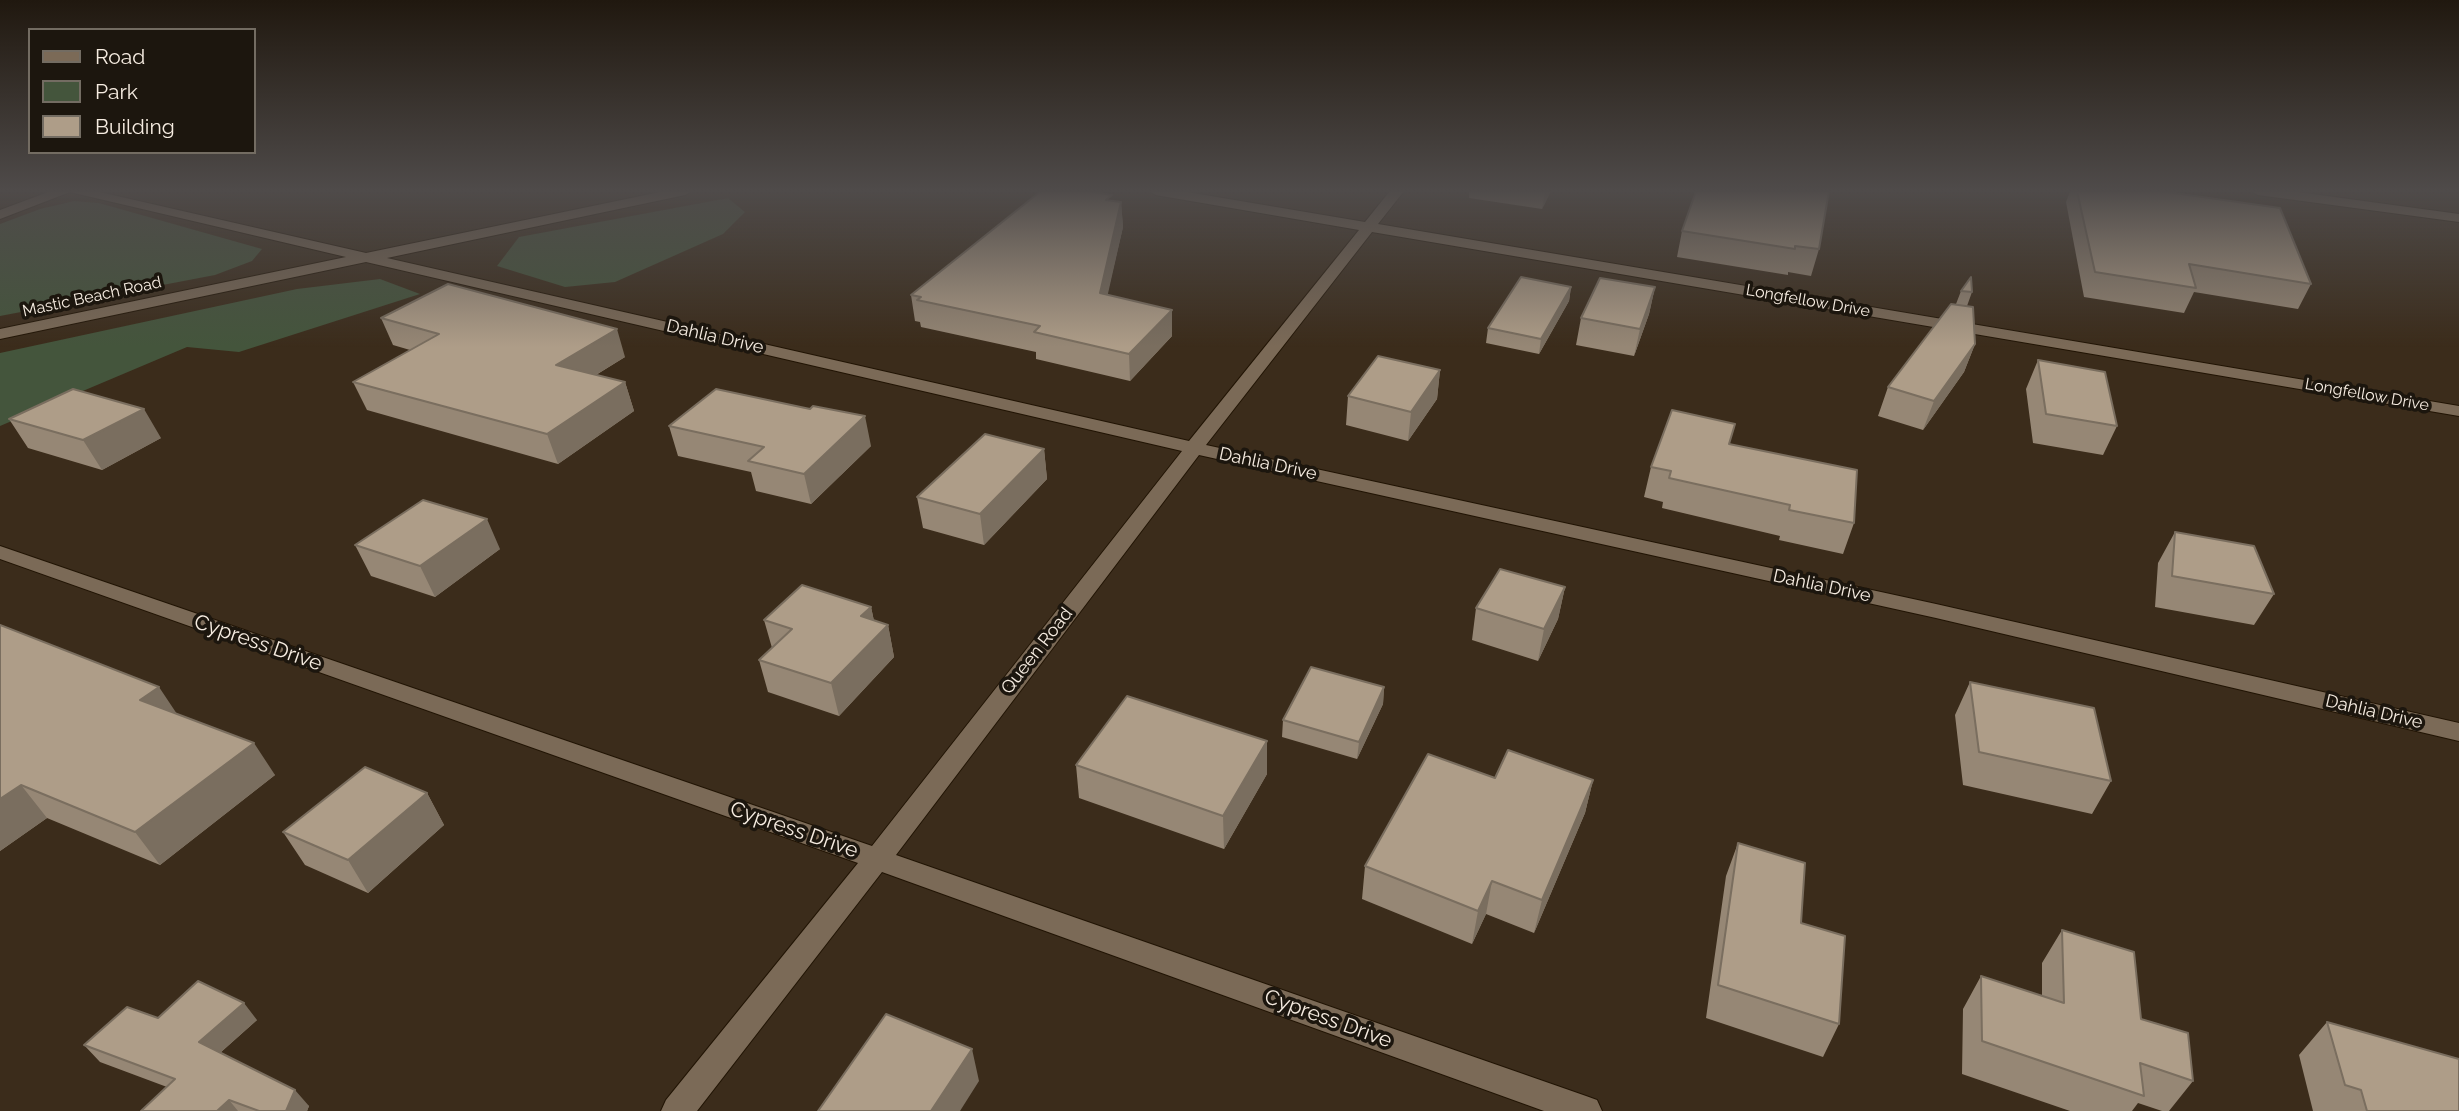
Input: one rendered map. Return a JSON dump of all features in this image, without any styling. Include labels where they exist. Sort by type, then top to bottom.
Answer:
[{"type":"street","name":"Dahlia Drive","points":[[307,243],[1194,448],[1936,611],[2459,732]]},
{"type":"street","name":"Mastic Beach Road","points":[[0,334],[438,243]]},
{"type":"street","name":"Queen Road","points":[[677,1111],[877,859],[1194,448],[1356,243]]},
{"type":"street","name":"Longfellow Drive","points":[[1463,243],[2459,411]]},
{"type":"street","name":"Cypress Drive","points":[[0,552],[1586,1111]]},
{"type":"green space","points":[[0,243],[240,243],[262,249],[252,261],[215,275],[0,316]]},
{"type":"green space","points":[[515,243],[703,243],[615,282],[565,287],[497,266]]},
{"type":"green space","points":[[380,279],[420,294],[239,352],[187,347],[0,426],[0,353],[297,289]]},
{"type":"building","points":[[976,243],[1112,243],[1100,293],[1172,310],[1129,354],[1034,332],[1040,326],[917,300],[921,297],[911,295]]},
{"type":"building","points":[[1756,243],[1820,243],[1819,249],[1795,246],[1795,249]]},
{"type":"building","points":[[2089,243],[2294,243],[2311,284],[2189,264],[2196,288],[2095,272]]},
{"type":"building","points":[[1521,277],[1571,287],[1541,339],[1488,328]]},
{"type":"building","points":[[1971,277],[1972,292],[1961,291]]},
{"type":"building","points":[[1600,278],[1655,287],[1640,329],[1581,318]]},
{"type":"building","points":[[448,284],[617,329],[556,365],[625,382],[547,434],[353,382],[439,334],[381,318]]},
{"type":"building","points":[[1951,304],[1973,307],[1975,344],[1934,401],[1888,387]]},
{"type":"building","points":[[1378,356],[1440,370],[1411,412],[1348,396]]},
{"type":"building","points":[[2038,360],[2105,372],[2117,426],[2046,414]]},
{"type":"building","points":[[73,389],[144,409],[83,440],[9,419]]},
{"type":"building","points":[[716,389],[810,409],[813,406],[865,416],[804,474],[748,461],[764,447],[669,426]]},
{"type":"building","points":[[1672,410],[1735,424],[1729,444],[1857,470],[1854,523],[1789,510],[1790,505],[1669,478],[1671,471],[1651,467]]},
{"type":"building","points":[[985,434],[1044,449],[980,514],[917,497]]},
{"type":"building","points":[[423,500],[487,519],[420,566],[355,545]]},
{"type":"building","points":[[2175,532],[2254,546],[2274,594],[2172,576]]},
{"type":"building","points":[[1500,569],[1565,587],[1544,629],[1476,608]]},
{"type":"building","points":[[802,585],[871,607],[861,616],[888,625],[831,683],[759,660],[792,629],[764,620]]},
{"type":"building","points":[[0,625],[159,687],[140,700],[254,743],[135,832],[21,785],[0,799]]},
{"type":"building","points":[[1311,667],[1384,687],[1359,742],[1283,720]]},
{"type":"building","points":[[1970,682],[2094,708],[2111,781],[1979,752]]},
{"type":"building","points":[[1127,696],[1267,741],[1223,816],[1076,765]]},
{"type":"building","points":[[1508,750],[1593,780],[1542,900],[1492,881],[1478,911],[1365,866],[1428,754],[1495,778]]},
{"type":"building","points":[[365,767],[427,793],[348,860],[283,832]]},
{"type":"building","points":[[1738,843],[1805,863],[1801,923],[1845,936],[1839,1024],[1718,985]]},
{"type":"building","points":[[2062,930],[2134,952],[2141,1019],[2188,1033],[2193,1081],[2140,1063],[2144,1096],[1982,1041],[1981,976],[2064,1003]]},
{"type":"building","points":[[198,981],[244,1003],[199,1042],[295,1090],[286,1111],[259,1111],[229,1100],[217,1111],[141,1111],[175,1079],[84,1045],[127,1007],[158,1018]]},
{"type":"building","points":[[886,1014],[972,1049],[931,1111],[818,1111]]},
{"type":"building","points":[[2327,1022],[2459,1059],[2459,1111],[2367,1111],[2361,1090],[2345,1085]]}]
